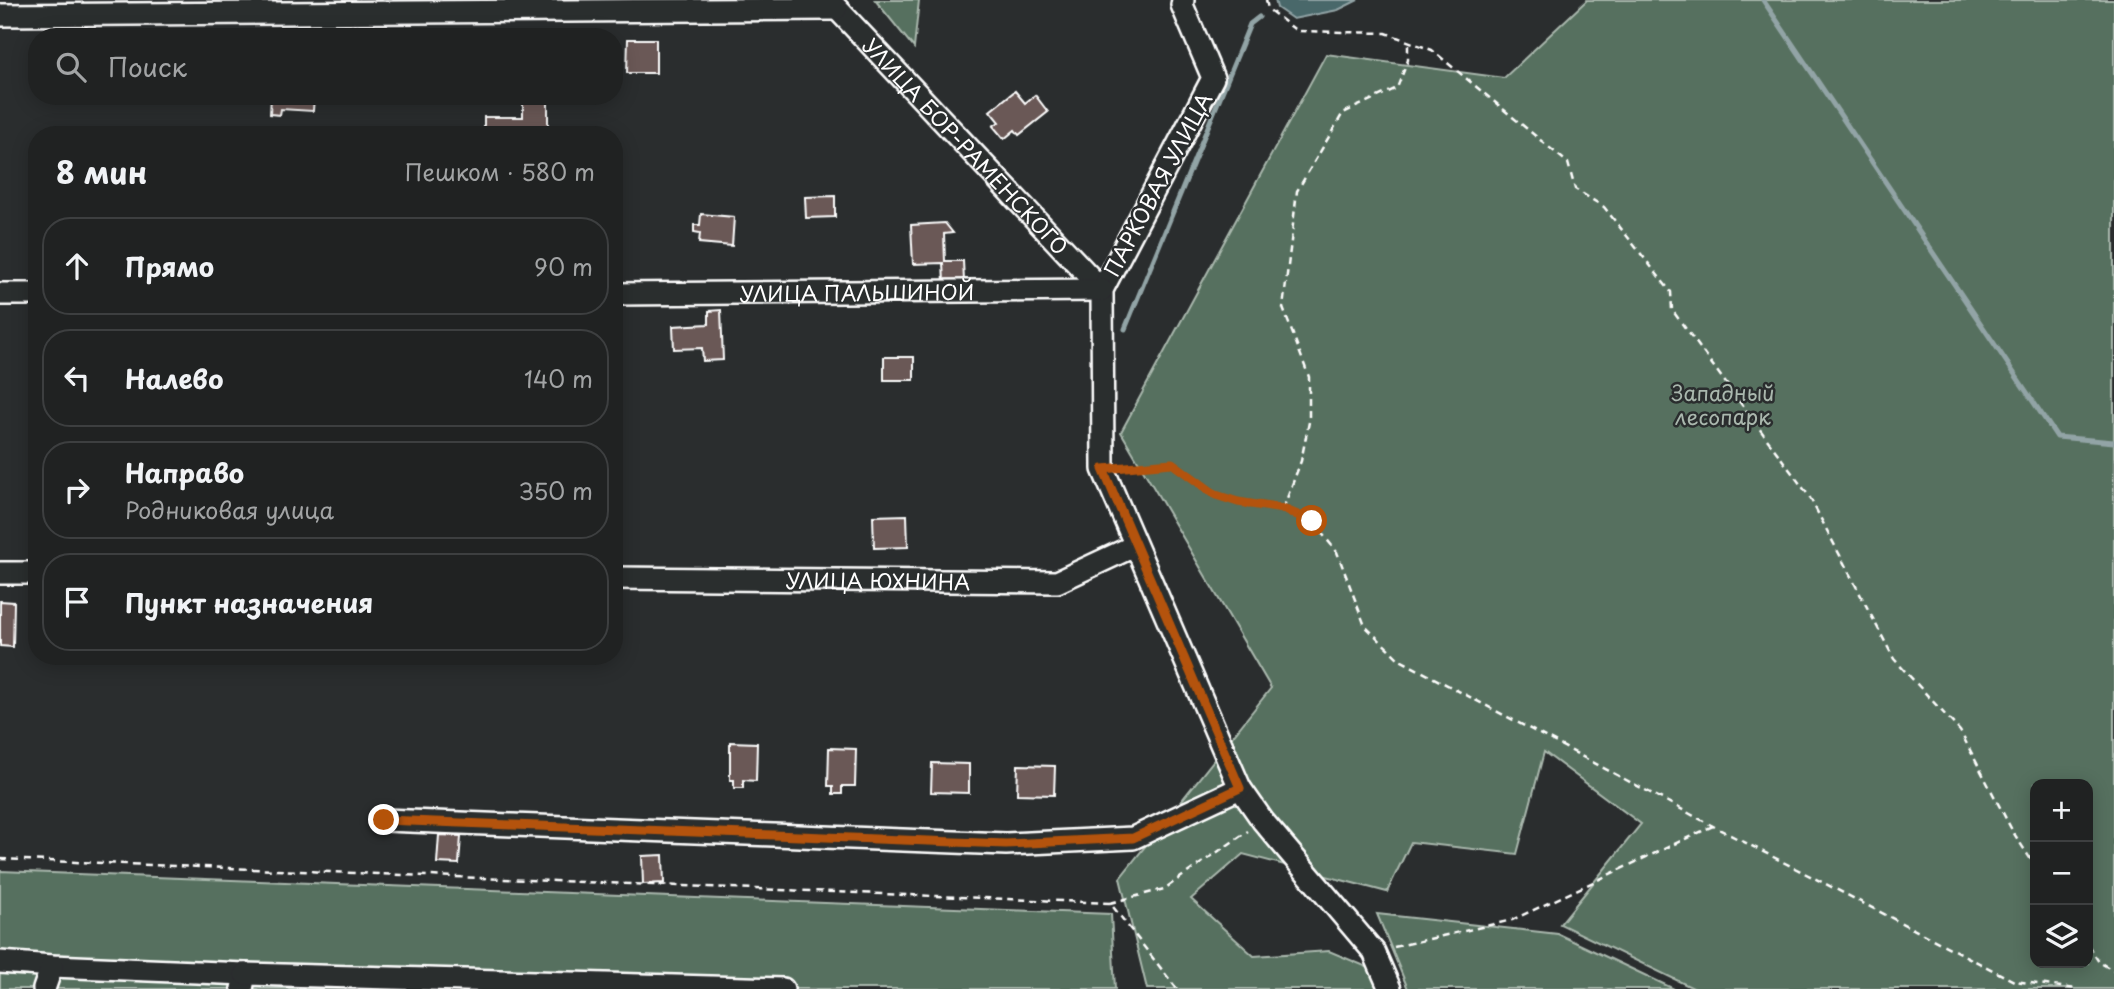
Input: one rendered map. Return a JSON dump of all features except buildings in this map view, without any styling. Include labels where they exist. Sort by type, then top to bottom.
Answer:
[{"type":"street","name":"ПАРКОВАЯ УЛИЦА","points":[[1102,290],[1213,78],[1182,2]]},
{"type":"street","name":"УЛИЦА БОР-РАМЕНСКОГО","points":[[833,4],[1102,290]]},
{"type":"street","points":[[0,15],[833,4]]},
{"type":"street","name":"УЛИЦА ПАЛЬШИНОЙ","points":[[623,294],[1102,290]]},
{"type":"street","points":[[1102,290],[1103,469],[1240,788],[1263,821],[1374,952],[1390,989]]},
{"type":"street","points":[[0,293],[28,294]]},
{"type":"street","name":"УЛИЦА ЮХНИНА","points":[[623,578],[1057,582],[1135,545]]},
{"type":"street","points":[[0,573],[28,573]]},
{"type":"street","points":[[384,820],[1006,844],[1133,838],[1240,788]]},
{"type":"street","points":[[0,962],[243,981],[783,989]]},
{"type":"street","points":[[44,989],[52,966]]},
{"type":"path","points":[[1266,0],[1268,9],[1297,31],[1386,33],[1432,50],[1568,163],[1576,190],[1604,207],[1671,292],[1672,310],[1809,496],[1894,659],[1960,731],[2012,832],[2030,859]]},
{"type":"path","points":[[1283,509],[1301,461],[1310,422],[1309,377],[1283,309],[1297,191],[1343,113],[1397,88],[1408,60],[1408,41]]},
{"type":"path","points":[[1103,469],[1172,463],[1216,495],[1238,502],[1283,509],[1312,521],[1337,552],[1365,626],[1400,660],[2014,981],[2077,989]]},
{"type":"path","points":[[0,859],[1110,903],[1164,889],[1263,821]]},
{"type":"path","points":[[1374,952],[1512,920],[1713,826]]},
{"type":"path","points":[[1110,903],[1177,989]]},
{"type":"path","points":[[2093,953],[2099,962],[2114,971]]},
{"type":"green space","points":[[875,0],[919,0],[914,48]]},
{"type":"green space","name":"Западный лесопарк","points":[[1587,0],[2114,0],[2114,989],[1695,989],[1560,924],[1641,824],[1544,752],[1517,854],[1411,842],[1387,892],[1243,854],[1191,899],[1254,956],[1329,951],[1372,969],[1381,989],[1147,989],[1120,878],[1271,688],[1121,432],[1326,54],[1504,78]]},
{"type":"green space","points":[[0,871],[1111,914],[1115,989],[0,989]]},
{"type":"green space","points":[[1377,914],[1558,934],[1674,989],[1408,989]]},
{"type":"water","points":[[1275,0],[1358,0],[1338,10],[1293,19],[1277,8]]},
{"type":"waterway","points":[[1763,0],[2057,437],[2114,442]]},
{"type":"waterway","points":[[1125,329],[1250,24],[1259,17]]},
{"type":"route","points":[[384,820],[1006,844],[1133,838],[1240,788],[1103,469],[1172,463],[1216,495],[1238,502],[1283,509],[1312,521]]}]
